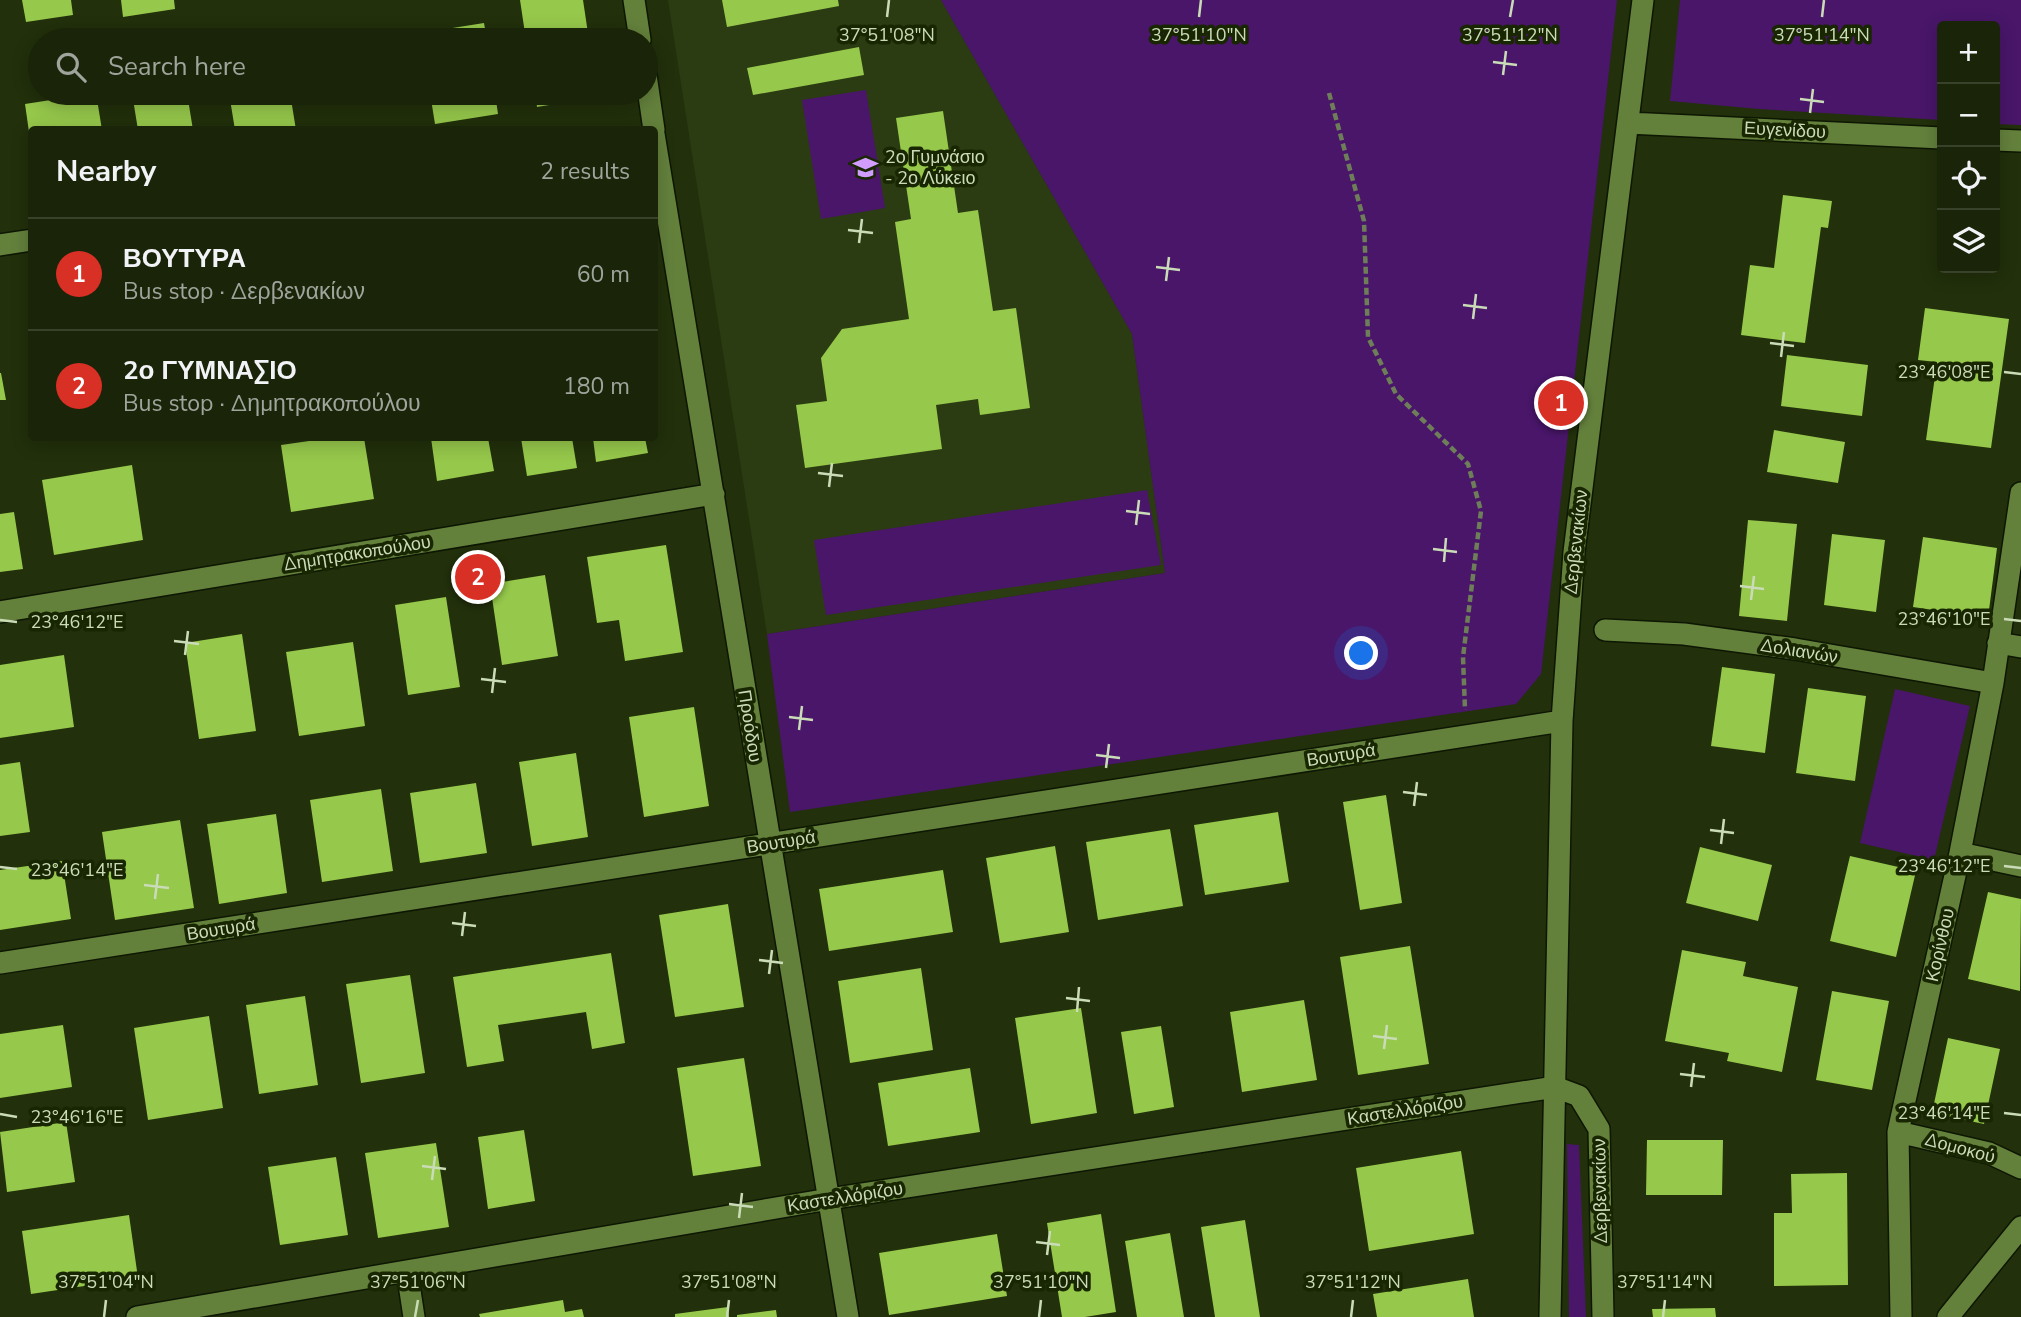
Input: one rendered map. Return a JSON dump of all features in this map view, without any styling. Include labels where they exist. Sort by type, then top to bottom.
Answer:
[{"type":"street","points":[[634,0],[638,28]]},
{"type":"street","name":"Δερβενακίων","points":[[1550,1317],[1562,721],[1574,552],[1643,0]]},
{"type":"street","name":"Προόδου","points":[[650,105],[653,126]]},
{"type":"street","name":"Ευγενίδου","points":[[1628,122],[1937,138]]},
{"type":"street","points":[[2000,140],[2021,141]]},
{"type":"street","name":"Προόδου","points":[[658,156],[848,1317]]},
{"type":"street","points":[[0,245],[28,241]]},
{"type":"street","name":"Κορίνθου","points":[[1901,1317],[1898,1132],[1961,853],[1993,683],[2021,493]]},
{"type":"street","name":"Δημητρακοπούλου","points":[[0,612],[714,495]]},
{"type":"street","name":"Δολιανών","points":[[1605,630],[1684,634],[1795,649],[1993,683]]},
{"type":"street","points":[[1998,643],[2021,647]]},
{"type":"street","name":"Βουτυρά","points":[[0,963],[1562,721]]},
{"type":"street","points":[[1961,853],[2021,866]]},
{"type":"street","name":"Δερβενακίων","points":[[1555,1087],[1579,1096],[1599,1129],[1603,1317]]},
{"type":"street","name":"Καστελλόριζου","points":[[137,1317],[829,1199],[1555,1087]]},
{"type":"street","name":"Δομοκού","points":[[1898,1132],[1989,1153],[2021,1168]]},
{"type":"street","points":[[1948,1317],[2021,1227]]},
{"type":"street","points":[[407,1271],[414,1317]]},
{"type":"path","points":[[1329,93],[1364,221],[1368,337],[1396,394],[1468,464],[1481,511],[1463,657],[1465,736]]},
{"type":"shaded area","name":"2ο Γυμνάσιο - 2ο Λύκειο","points":[[668,0],[941,0],[1132,334],[1165,573],[767,634]]},
{"type":"shaded area","points":[[941,0],[1617,0],[1541,674],[1516,704],[790,812],[767,634],[1165,573],[1132,334]]},
{"type":"shaded area","points":[[1680,0],[2021,0],[2021,125],[2000,124],[2000,21],[1937,21],[1937,120],[1670,101]]},
{"type":"shaded area","points":[[866,90],[885,208],[821,219],[802,100]]},
{"type":"shaded area","points":[[1147,490],[1161,565],[826,615],[814,540]]},
{"type":"shaded area","points":[[1895,689],[1970,706],[1934,860],[1860,843]]},
{"type":"shaded area","points":[[1567,1144],[1579,1145],[1586,1317],[1569,1317]]},
{"type":"building","points":[[22,0],[71,0],[73,15],[26,22]]},
{"type":"building","points":[[121,0],[174,0],[175,9],[123,17]]},
{"type":"building","points":[[520,0],[583,0],[587,28],[524,28]]},
{"type":"building","points":[[722,0],[838,0],[839,6],[727,27]]},
{"type":"building","points":[[484,23],[485,28],[452,28]]},
{"type":"building","points":[[859,47],[864,75],[753,95],[747,68]]},
{"type":"building","points":[[25,104],[98,105],[101,126],[28,126]]},
{"type":"building","points":[[134,105],[189,105],[192,126],[137,126]]},
{"type":"building","points":[[231,105],[292,105],[295,126],[234,126]]},
{"type":"building","points":[[432,105],[497,105],[498,114],[435,124]]},
{"type":"building","points":[[943,111],[958,213],[978,210],[993,311],[1016,308],[1030,408],[980,415],[978,399],[936,405],[942,449],[805,468],[796,405],[827,401],[821,358],[842,329],[909,319],[895,222],[911,219],[896,118]]},
{"type":"building","points":[[1783,195],[1832,201],[1828,228],[1821,227],[1805,343],[1741,335],[1750,265],[1774,268]]},
{"type":"building","points":[[1925,308],[2009,319],[1991,448],[1926,440],[1937,362],[1918,360]]},
{"type":"building","points":[[1787,355],[1868,365],[1862,416],[1781,406]]},
{"type":"building","points":[[1,373],[6,400],[0,400]]},
{"type":"building","points":[[1774,430],[1845,442],[1838,483],[1767,472]]},
{"type":"building","points":[[309,441],[364,441],[374,499],[291,512],[281,445]]},
{"type":"building","points":[[431,441],[489,441],[494,471],[437,481]]},
{"type":"building","points":[[521,441],[572,441],[577,468],[527,476]]},
{"type":"building","points":[[593,441],[646,441],[648,453],[596,462]]},
{"type":"building","points":[[132,465],[143,540],[54,555],[42,480]]},
{"type":"building","points":[[14,512],[23,569],[0,572],[0,514]]},
{"type":"building","points":[[1748,520],[1797,524],[1787,621],[1739,616]]},
{"type":"building","points":[[1832,534],[1885,540],[1876,612],[1824,605]]},
{"type":"building","points":[[1923,537],[1997,548],[1988,618],[1913,607]]},
{"type":"building","points":[[666,545],[683,652],[625,661],[619,620],[597,623],[587,557]]},
{"type":"building","points":[[545,575],[558,656],[502,665],[490,584]]},
{"type":"building","points":[[446,597],[460,687],[408,695],[395,605]]},
{"type":"building","points":[[242,634],[256,731],[199,739],[185,643]]},
{"type":"building","points":[[353,642],[365,726],[299,736],[286,652]]},
{"type":"building","points":[[64,655],[74,727],[0,738],[0,665]]},
{"type":"building","points":[[1722,667],[1775,674],[1765,753],[1711,746]]},
{"type":"building","points":[[1808,688],[1866,696],[1855,781],[1796,773]]},
{"type":"building","points":[[694,707],[709,806],[644,817],[629,717]]},
{"type":"building","points":[[576,753],[588,837],[532,846],[519,762]]},
{"type":"building","points":[[20,762],[30,832],[0,836],[0,765]]},
{"type":"building","points":[[476,783],[487,853],[420,863],[410,793]]},
{"type":"building","points":[[381,789],[393,871],[322,882],[310,800]]},
{"type":"building","points":[[1386,795],[1402,903],[1360,910],[1343,802]]},
{"type":"building","points":[[1278,812],[1289,882],[1205,895],[1194,825]]},
{"type":"building","points":[[276,814],[287,893],[219,904],[207,824]]},
{"type":"building","points":[[180,820],[194,908],[115,920],[102,832]]},
{"type":"building","points":[[1170,829],[1183,906],[1098,920],[1086,842]]},
{"type":"building","points":[[1055,846],[1069,932],[1000,943],[986,858]]},
{"type":"building","points":[[1700,847],[1772,865],[1758,921],[1686,903]]},
{"type":"building","points":[[1850,856],[1916,871],[1896,957],[1830,941]]},
{"type":"building","points":[[62,861],[71,919],[0,930],[0,870]]},
{"type":"building","points":[[943,870],[953,932],[829,951],[819,889]]},
{"type":"building","points":[[1988,892],[2021,899],[2020,991],[1968,979]]},
{"type":"building","points":[[728,904],[744,1007],[675,1017],[659,915]]},
{"type":"building","points":[[1410,946],[1429,1064],[1358,1075],[1340,957]]},
{"type":"building","points":[[1682,950],[1746,962],[1743,976],[1798,987],[1782,1072],[1727,1061],[1729,1053],[1665,1041]]},
{"type":"building","points":[[611,953],[625,1043],[592,1049],[586,1012],[498,1025],[504,1061],[467,1067],[453,977]]},
{"type":"building","points":[[921,968],[933,1050],[850,1063],[838,981]]},
{"type":"building","points":[[410,975],[425,1073],[361,1083],[346,984]]},
{"type":"building","points":[[1832,991],[1889,1001],[1872,1090],[1816,1080]]},
{"type":"building","points":[[305,996],[318,1085],[259,1094],[246,1005]]},
{"type":"building","points":[[1304,1000],[1317,1080],[1242,1092],[1230,1012]]},
{"type":"building","points":[[1081,1008],[1097,1113],[1031,1124],[1015,1018]]},
{"type":"building","points":[[209,1016],[223,1108],[148,1120],[134,1028]]},
{"type":"building","points":[[63,1025],[72,1087],[0,1098],[0,1034]]},
{"type":"building","points":[[1161,1026],[1174,1107],[1134,1114],[1121,1032]]},
{"type":"building","points":[[1948,1038],[2000,1049],[1984,1124],[1932,1113]]},
{"type":"building","points":[[744,1058],[761,1166],[693,1176],[677,1068]]},
{"type":"building","points":[[970,1068],[980,1132],[888,1146],[878,1083]]},
{"type":"building","points":[[66,1122],[75,1182],[7,1192],[0,1132]]},
{"type":"building","points":[[524,1130],[535,1201],[488,1209],[478,1137]]},
{"type":"building","points":[[1647,1140],[1723,1140],[1722,1195],[1646,1195]]},
{"type":"building","points":[[436,1143],[449,1227],[378,1238],[365,1153]]},
{"type":"building","points":[[1461,1151],[1474,1234],[1369,1251],[1356,1168]]},
{"type":"building","points":[[336,1157],[348,1235],[280,1245],[268,1167]]},
{"type":"building","points":[[1847,1173],[1848,1285],[1774,1286],[1774,1213],[1792,1213],[1791,1174]]},
{"type":"building","points":[[1101,1214],[1116,1312],[1085,1317],[1062,1317],[1047,1223]]},
{"type":"building","points":[[129,1215],[138,1278],[31,1294],[22,1231]]},
{"type":"building","points":[[1245,1220],[1260,1317],[1215,1317],[1201,1227]]},
{"type":"building","points":[[1170,1233],[1184,1317],[1137,1317],[1125,1241]]},
{"type":"building","points":[[997,1234],[1007,1296],[889,1315],[879,1253]]},
{"type":"building","points":[[1468,1279],[1474,1317],[1377,1317],[1373,1294]]},
{"type":"building","points":[[563,1300],[565,1312],[582,1309],[584,1317],[480,1317],[479,1314]]},
{"type":"building","points":[[728,1307],[729,1317],[675,1317],[675,1314]]},
{"type":"building","points":[[1715,1308],[1716,1317],[1653,1317],[1652,1309]]},
{"type":"building","points":[[776,1310],[777,1317],[737,1317],[737,1315]]},
{"type":"place","name":"2ο Γυμνάσιο - 2ο Λύκειο","points":[[865,167]]},
{"type":"place","name":"ΒΟΥΤΥΡΑ","points":[[1561,403]]},
{"type":"place","name":"2ο ΓΥΜΝΑΣΙΟ","points":[[478,577]]}]
